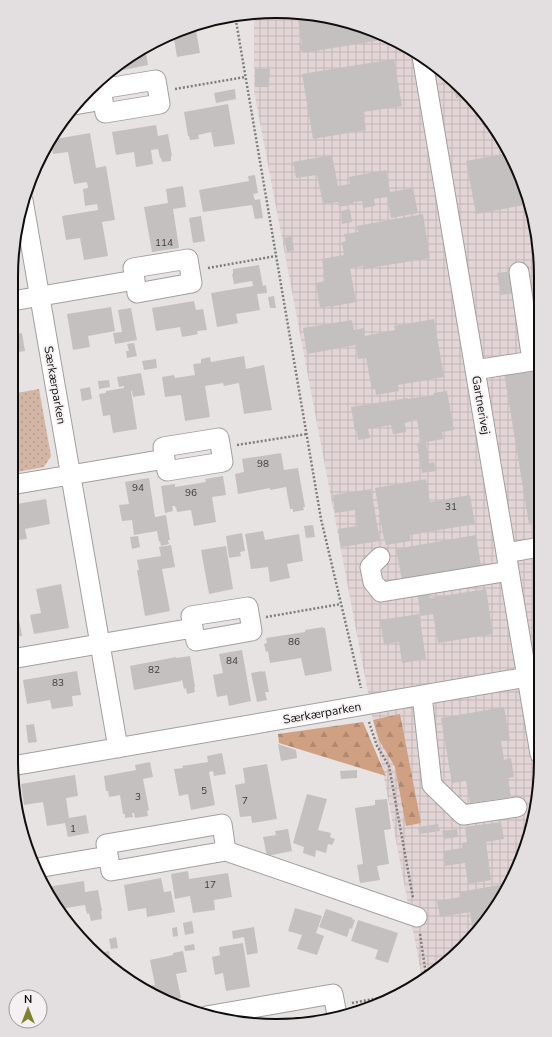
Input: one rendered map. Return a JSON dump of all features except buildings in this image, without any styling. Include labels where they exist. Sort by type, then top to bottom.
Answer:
[{"type":"street","name":"Gartnerivej","points":[[423,64],[534,718]]},
{"type":"street","points":[[85,103],[103,100],[101,89],[156,80],[158,92]]},
{"type":"street","name":"Særkærparken","points":[[26,215],[118,748]]},
{"type":"street","points":[[18,300],[135,280],[133,268],[188,259],[190,271]]},
{"type":"street","points":[[475,370],[532,361],[519,272]]},
{"type":"street","points":[[18,484],[164,459],[163,447],[219,438],[221,447]]},
{"type":"street","points":[[380,557],[370,566],[373,582],[381,592],[508,562],[534,550]]},
{"type":"street","points":[[18,658],[193,628],[191,616],[248,607],[250,620]]},
{"type":"street","name":"Særkærparken","points":[[18,765],[527,677]]},
{"type":"street","points":[[422,695],[432,785],[463,815],[517,807]]},
{"type":"street","points":[[226,851],[222,824],[106,844],[111,871],[226,851],[417,917]]},
{"type":"street","points":[[41,867],[108,856]]},
{"type":"street","points":[[222,1013],[333,994],[336,1010]]},
{"type":"path","points":[[236,21],[321,519],[361,688]]},
{"type":"path","points":[[158,92],[246,76]]},
{"type":"path","points":[[190,271],[276,256]]},
{"type":"path","points":[[221,447],[307,434]]},
{"type":"path","points":[[250,620],[341,604]]},
{"type":"path","points":[[368,720],[377,746],[388,766],[417,917],[425,971]]},
{"type":"path","points":[[336,1010],[367,1002]]},
{"type":"shaded area","points":[[276,18],[310,20],[326,23],[359,32],[390,45],[419,61],[433,71],[470,106],[481,119],[499,147],[514,177],[529,226],[532,242],[534,276],[534,761],[532,795],[525,828],[514,860],[491,904],[470,931],[446,955],[421,974],[254,91],[254,19]]},
{"type":"shaded area","points":[[39,389],[51,456],[44,467],[18,472],[18,393]]},
{"type":"green space","points":[[400,714],[421,823],[406,826],[395,767],[379,740],[373,720]]},
{"type":"green space","points":[[363,722],[386,776],[279,743],[278,734]]}]
